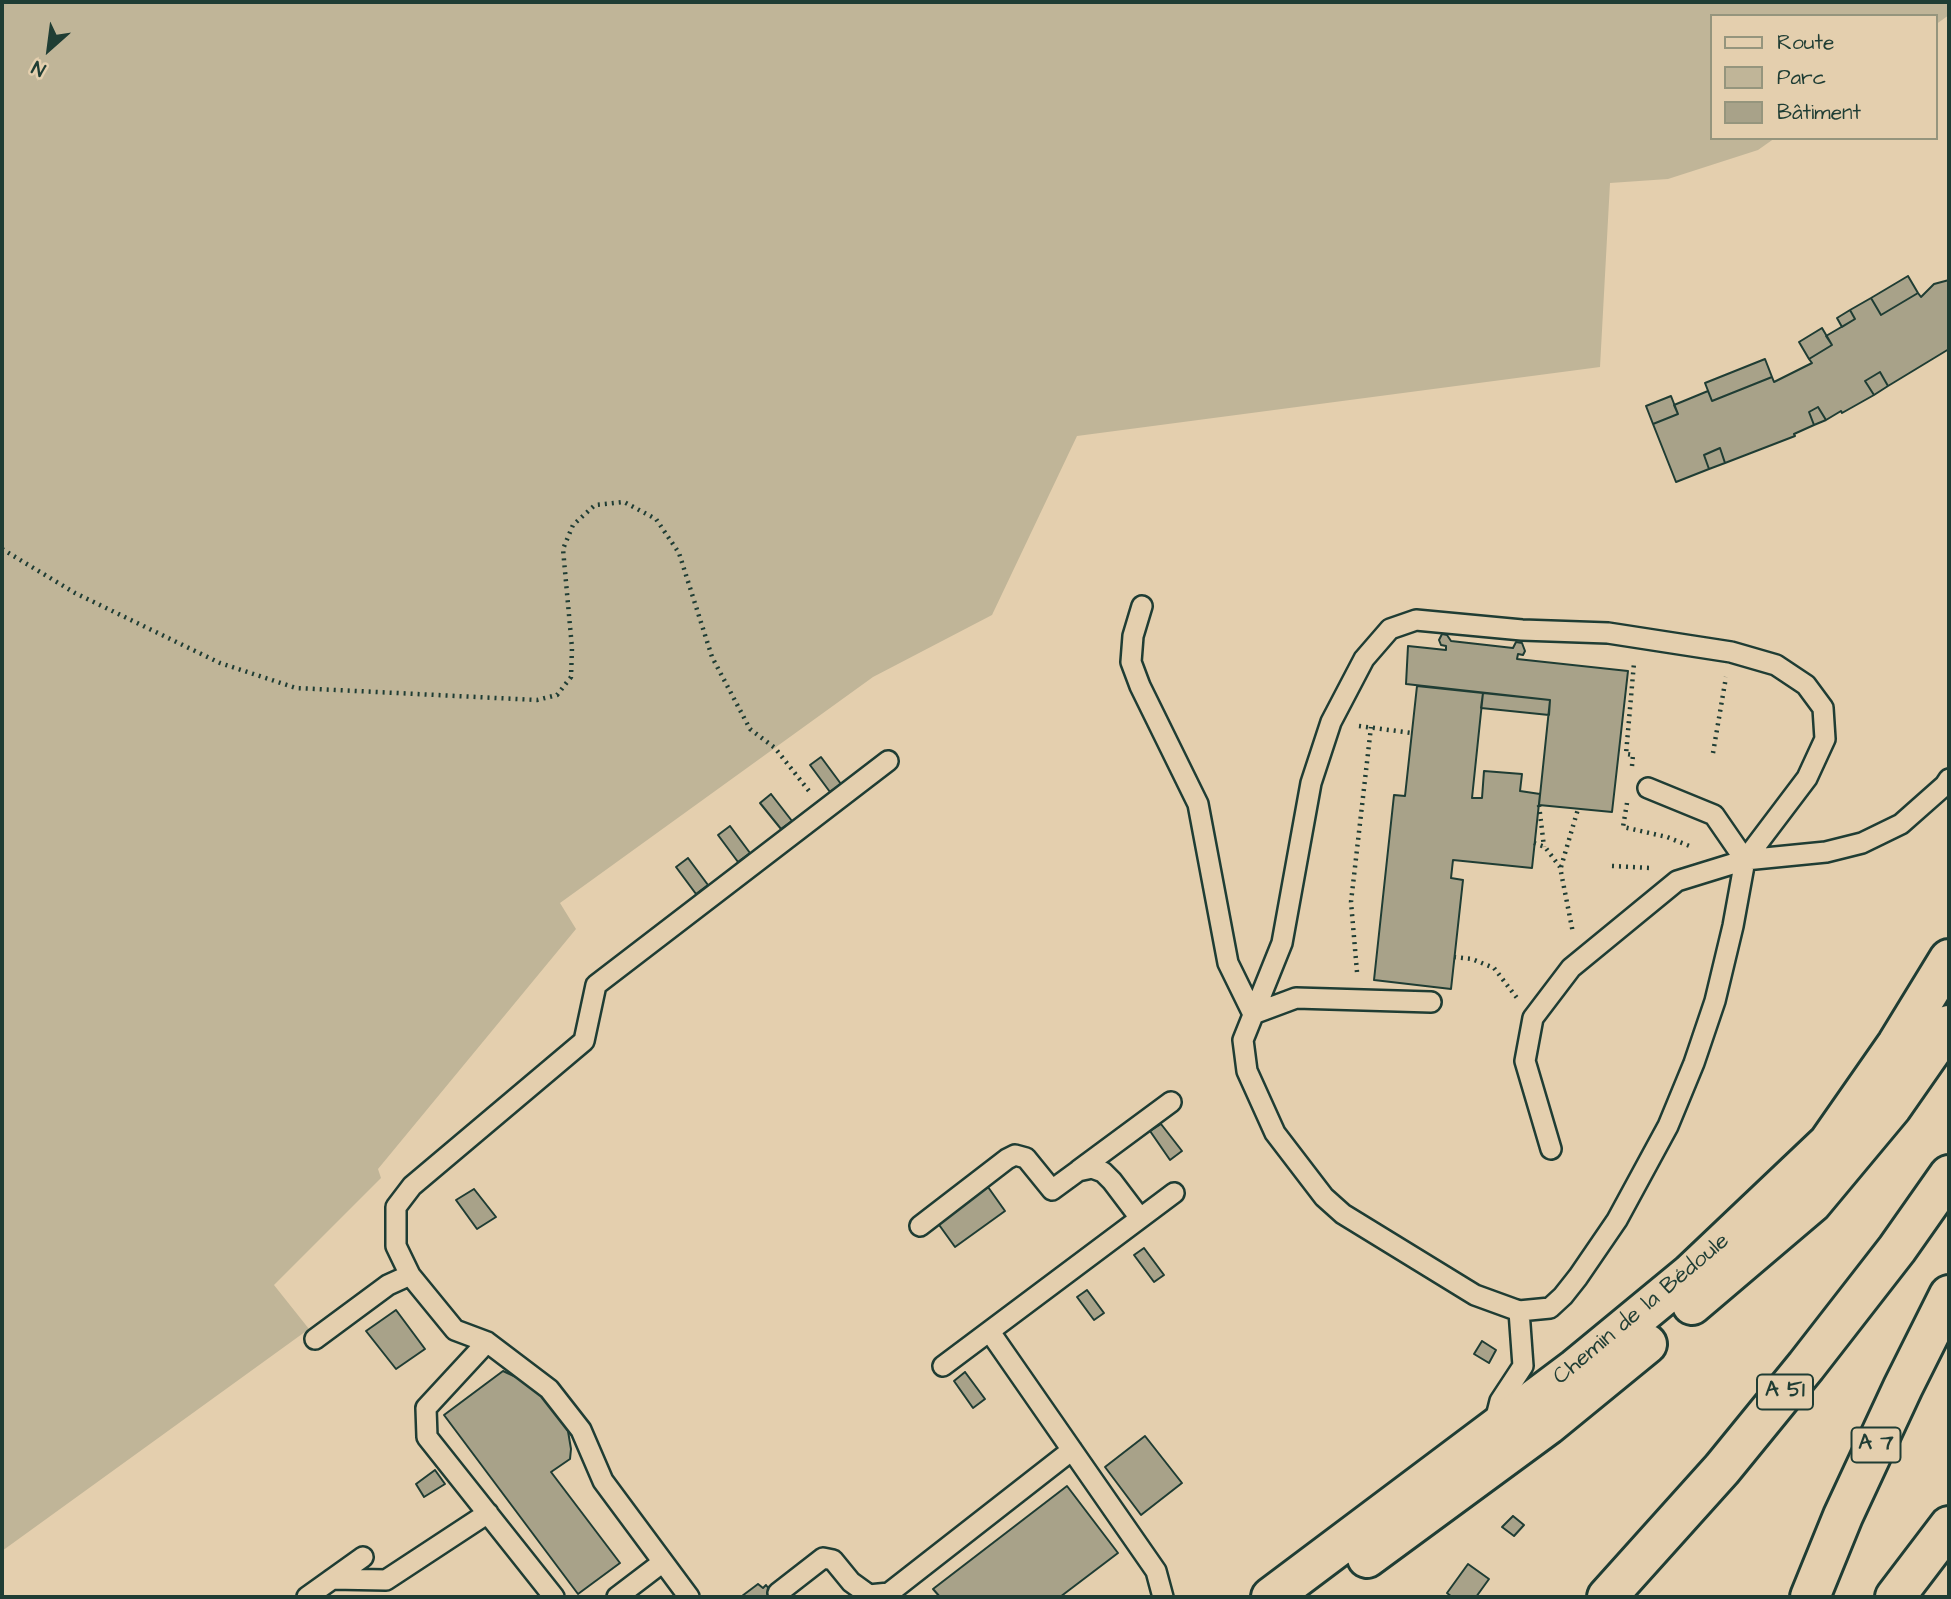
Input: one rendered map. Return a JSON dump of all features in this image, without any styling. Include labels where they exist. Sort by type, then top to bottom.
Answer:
[{"type":"main road","name":"Chemin de la Bédoule","points":[[1314,1597],[1501,1443],[1576,1368],[1690,1274],[1828,1143],[1897,1044],[1949,959]]},
{"type":"main road","name":"Chemin de la Bédoule","points":[[1271,1597],[1501,1443],[1590,1392],[1812,1203],[1892,1107],[1949,1025]]},
{"type":"main road","name":"A 51","points":[[1607,1597],[1722,1469],[1798,1377],[1897,1249],[1949,1175]]},
{"type":"main road","name":"A 7","points":[[1810,1597],[1875,1446],[1949,1295]]},
{"type":"main road","points":[[1895,1597],[1949,1526]]},
{"type":"lane","points":[[1142,606],[1133,636],[1131,662],[1140,686],[1198,804],[1228,963],[1253,1014]]},
{"type":"lane","points":[[1416,620],[1522,630],[1608,633],[1731,652],[1776,665],[1806,685],[1823,708],[1825,740],[1807,778],[1745,860],[1715,1000],[1668,1126],[1617,1220],[1563,1296],[1550,1308],[1519,1311],[1475,1295],[1343,1214],[1324,1197],[1275,1133],[1247,1071],[1243,1040],[1253,1014],[1282,943],[1311,783],[1331,722],[1364,659],[1390,629],[1416,620]]},
{"type":"lane","points":[[689,1597],[603,1481],[581,1430],[549,1389],[487,1342],[455,1330],[410,1275],[396,1246],[396,1207],[412,1186],[584,1041],[596,985],[888,761]]},
{"type":"lane","points":[[1551,1149],[1525,1061],[1533,1018],[1579,961],[1677,881],[1745,860],[1826,852],[1862,843],[1901,824],[1949,779]]},
{"type":"lane","points":[[1648,788],[1714,815],[1745,860]]},
{"type":"lane","points":[[1253,1014],[1296,998],[1431,1002]]},
{"type":"lane","points":[[920,1226],[1015,1155],[1026,1158],[1052,1190],[1171,1102]]},
{"type":"lane","points":[[1078,1171],[1092,1168],[1102,1172],[1112,1181],[1140,1219]]},
{"type":"lane","points":[[943,1366],[1174,1193]]},
{"type":"lane","points":[[315,1339],[388,1285],[410,1275]]},
{"type":"lane","points":[[1501,1443],[1500,1401],[1523,1367],[1519,1311]]},
{"type":"lane","points":[[989,1332],[1156,1571],[1163,1597]]},
{"type":"lane","points":[[487,1342],[426,1408],[427,1437],[554,1597]]},
{"type":"lane","points":[[778,1593],[823,1558],[833,1560],[851,1582],[869,1595],[890,1595],[1072,1450]]},
{"type":"lane","points":[[332,1579],[386,1580],[488,1513]]},
{"type":"lane","points":[[307,1597],[363,1557]]},
{"type":"lane","points":[[617,1597],[663,1562]]},
{"type":"path","points":[[2,550],[75,593],[220,663],[296,688],[537,700],[557,695],[571,677],[572,649],[563,549],[573,525],[595,505],[624,502],[656,519],[679,553],[712,657],[750,729],[775,748],[823,810]]},
{"type":"path","points":[[1713,753],[1731,652]]},
{"type":"path","points":[[1331,722],[1412,733]]},
{"type":"path","points":[[1357,972],[1352,902],[1371,727]]},
{"type":"path","points":[[1539,805],[1545,847],[1560,867],[1579,961]]},
{"type":"path","points":[[1560,867],[1578,809]]},
{"type":"path","points":[[1534,843],[1545,847]]},
{"type":"path","points":[[1612,866],[1652,868]]},
{"type":"path","points":[[1454,957],[1472,959],[1494,968],[1533,1018]]},
{"type":"green space","points":[[2,2],[1949,2],[1949,15],[1937,24],[1937,14],[1710,14],[1710,140],[1772,140],[1758,150],[1668,179],[1610,183],[1600,367],[1077,436],[992,615],[873,677],[560,903],[576,929],[378,1169],[381,1178],[274,1285],[309,1329],[2,1551]]},
{"type":"building","points":[[1908,276],[1918,293],[1881,315],[1871,298]]},
{"type":"building","points":[[1949,280],[1949,349],[1888,386],[1880,372],[1865,381],[1874,395],[1842,413],[1841,411],[1826,420],[1818,407],[1809,412],[1814,425],[1794,434],[1795,436],[1725,463],[1720,448],[1704,455],[1709,469],[1676,482],[1653,424],[1678,414],[1674,405],[1708,391],[1712,401],[1772,377],[1774,382],[1812,363],[1809,359],[1832,345],[1826,336],[1855,319],[1850,310],[1871,298],[1881,315],[1918,293],[1921,297],[1934,284]]},
{"type":"building","points":[[1850,310],[1855,319],[1842,327],[1837,318]]},
{"type":"building","points":[[1822,328],[1832,345],[1809,359],[1799,342]]},
{"type":"building","points":[[1765,359],[1772,377],[1712,401],[1705,383]]},
{"type":"building","points":[[1880,372],[1888,386],[1874,395],[1865,381]]},
{"type":"building","points":[[1671,396],[1678,414],[1653,424],[1646,406]]},
{"type":"building","points":[[1818,407],[1826,420],[1814,425],[1809,412]]},
{"type":"building","points":[[1720,448],[1725,463],[1709,469],[1704,455]]},
{"type":"building","points":[[1442,634],[1447,635],[1451,641],[1513,648],[1516,642],[1522,643],[1525,651],[1523,655],[1518,654],[1517,659],[1628,671],[1612,812],[1539,805],[1550,700],[1406,684],[1408,646],[1446,650],[1446,646],[1441,645],[1439,640]]},
{"type":"building","points":[[1417,686],[1483,693],[1472,798],[1482,798],[1484,771],[1522,774],[1520,791],[1540,794],[1532,868],[1453,860],[1451,878],[1463,880],[1451,989],[1374,980],[1394,795],[1405,796]]},
{"type":"building","points":[[1483,693],[1550,700],[1549,715],[1481,708]]},
{"type":"building","points":[[821,757],[841,784],[830,792],[810,765]]},
{"type":"building","points":[[771,794],[792,821],[781,829],[760,803]]},
{"type":"building","points":[[730,826],[750,853],[738,862],[718,835]]},
{"type":"building","points":[[688,858],[708,885],[696,894],[676,867]]},
{"type":"building","points":[[1161,1124],[1182,1151],[1170,1160],[1150,1131]]},
{"type":"building","points":[[988,1187],[1005,1211],[955,1247],[937,1222]]},
{"type":"building","points":[[474,1189],[496,1217],[477,1229],[456,1200]]},
{"type":"building","points":[[1144,1248],[1164,1275],[1154,1282],[1134,1255]]},
{"type":"building","points":[[1087,1290],[1104,1313],[1094,1320],[1077,1297]]},
{"type":"building","points":[[396,1310],[425,1349],[396,1369],[366,1331]]},
{"type":"building","points":[[1482,1341],[1496,1350],[1489,1363],[1474,1354]]},
{"type":"building","points":[[503,1371],[531,1384],[561,1416],[568,1431],[570,1459],[551,1472],[620,1563],[578,1594],[444,1415]]},
{"type":"building","points":[[965,1372],[985,1399],[973,1408],[954,1381]]},
{"type":"building","points":[[1145,1436],[1182,1483],[1141,1515],[1105,1467]]},
{"type":"building","points":[[435,1470],[445,1484],[424,1497],[416,1484]]},
{"type":"building","points":[[1067,1486],[1118,1553],[1060,1597],[940,1597],[933,1589]]},
{"type":"building","points":[[1513,1516],[1524,1525],[1514,1536],[1502,1527]]},
{"type":"building","points":[[1468,1564],[1489,1579],[1476,1597],[1452,1597],[1447,1593]]},
{"type":"building","points":[[758,1584],[763,1588],[766,1585],[775,1597],[742,1596]]}]
